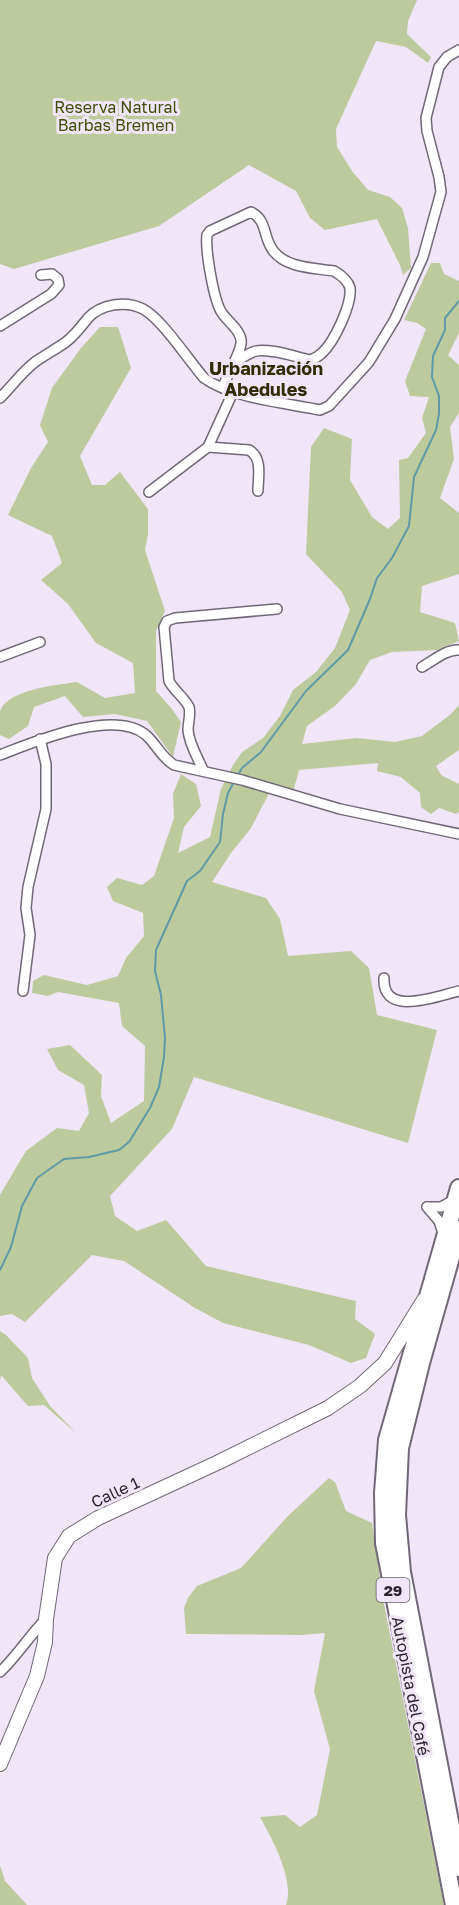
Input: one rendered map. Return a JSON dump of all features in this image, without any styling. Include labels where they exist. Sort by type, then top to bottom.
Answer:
[{"type":"highway","name":"Autopista del Café","points":[[454,1905],[384,1543],[383,1493],[387,1440],[457,1193]]},
{"type":"highway","name":"Autopista del Café","points":[[459,1229],[421,1363],[400,1448],[397,1515],[402,1572],[459,1868]]},
{"type":"street","points":[[0,398],[34,363],[66,342],[89,317],[101,309],[116,304],[132,305],[145,310],[165,330],[204,378],[212,384],[233,392],[320,410],[330,406],[369,362],[395,319],[423,257],[441,192],[440,177],[427,131],[426,117],[439,67],[447,57],[459,50]]},
{"type":"street","points":[[223,388],[231,366],[241,344],[240,335],[220,312],[215,297],[207,235],[210,231],[251,212],[258,215],[270,247],[276,254],[291,264],[334,271],[340,274],[350,288],[348,302],[336,334],[323,353],[316,358],[310,360],[266,350],[247,354],[231,366]]},
{"type":"street","points":[[0,326],[51,294],[59,285],[58,279],[52,274],[41,275]]},
{"type":"street","points":[[149,492],[208,447],[233,392]]},
{"type":"street","points":[[208,447],[249,450],[255,453],[258,462],[258,491]]},
{"type":"street","points":[[204,770],[191,744],[188,731],[190,710],[169,681],[164,627],[167,621],[175,618],[277,609]]},
{"type":"street","points":[[0,657],[40,642]]},
{"type":"street","points":[[422,667],[444,653],[459,650]]},
{"type":"street","points":[[0,755],[40,739],[85,727],[109,725],[135,729],[146,735],[165,760],[174,765],[242,780],[340,809],[459,834]]},
{"type":"street","points":[[23,991],[30,934],[26,908],[28,887],[46,809],[46,764],[40,739]]},
{"type":"street","points":[[384,978],[383,987],[387,993],[395,1000],[407,1003],[459,991]]},
{"type":"street","points":[[444,1237],[439,1221],[427,1207],[446,1206],[457,1193]]},
{"type":"street","name":"Calle 1","points":[[0,1764],[37,1676],[45,1642],[55,1558],[69,1536],[80,1527],[328,1408],[360,1386],[385,1362],[428,1293]]},
{"type":"street","points":[[385,1362],[397,1365],[401,1371],[403,1384]]},
{"type":"street","points":[[0,1672],[46,1619]]},
{"type":"green space","name":"Reserva Natural Barbas Bremen","points":[[0,0],[417,0],[408,21],[407,34],[431,57],[428,63],[406,47],[376,41],[336,129],[337,147],[352,171],[368,190],[390,197],[402,208],[408,228],[411,268],[403,275],[377,219],[325,230],[310,218],[296,191],[249,165],[159,226],[14,269],[0,264]]},
{"type":"green space","points":[[431,263],[440,263],[444,274],[459,281],[459,333],[448,355],[459,365],[459,413],[450,427],[454,459],[440,498],[459,513],[459,574],[422,586],[420,612],[455,623],[459,641],[437,650],[392,652],[370,660],[356,684],[335,706],[307,726],[302,744],[357,738],[395,742],[422,736],[459,705],[459,750],[436,766],[441,775],[459,784],[459,812],[456,814],[439,808],[431,814],[421,807],[420,793],[401,777],[377,771],[378,763],[299,770],[293,792],[274,784],[251,828],[212,882],[266,898],[280,919],[288,956],[351,951],[369,968],[377,1015],[437,1030],[408,1143],[194,1077],[172,1129],[110,1196],[115,1216],[137,1231],[166,1220],[206,1266],[356,1301],[355,1319],[375,1334],[366,1358],[351,1363],[309,1345],[223,1323],[195,1308],[124,1261],[92,1255],[25,1322],[12,1314],[0,1316],[0,1195],[26,1151],[57,1128],[79,1131],[89,1113],[84,1085],[58,1070],[47,1049],[70,1045],[102,1075],[101,1096],[111,1123],[144,1101],[145,1046],[122,1026],[119,1003],[58,992],[48,996],[32,993],[33,981],[44,975],[87,985],[118,976],[126,958],[144,936],[143,913],[113,901],[107,887],[117,878],[142,885],[154,876],[174,818],[173,794],[181,774],[196,784],[201,806],[184,827],[178,853],[210,837],[221,789],[233,765],[242,752],[263,738],[280,716],[293,690],[316,672],[335,648],[350,610],[342,592],[306,554],[311,447],[324,428],[352,439],[350,480],[372,517],[388,529],[400,518],[399,460],[408,458],[426,433],[422,418],[429,397],[410,396],[405,381],[426,329],[417,323],[404,320]]},
{"type":"green space","points":[[100,327],[118,327],[131,368],[80,456],[92,485],[105,485],[120,472],[148,509],[148,534],[145,550],[165,611],[156,631],[156,691],[181,722],[173,757],[147,721],[115,714],[83,717],[65,696],[34,707],[28,726],[9,739],[0,735],[0,711],[5,704],[34,689],[77,682],[105,698],[135,693],[133,663],[96,643],[68,604],[41,580],[62,563],[52,536],[8,515],[31,468],[48,442],[40,425],[52,388],[81,348]]},
{"type":"green space","points":[[0,1331],[28,1358],[32,1378],[50,1406],[77,1434],[44,1405],[28,1406],[1,1375],[0,1381]]},
{"type":"green space","points":[[329,1478],[335,1482],[346,1511],[372,1523],[383,1599],[444,1905],[286,1905],[288,1895],[285,1872],[260,1817],[285,1815],[300,1827],[317,1815],[330,1749],[314,1691],[325,1633],[302,1635],[186,1634],[184,1608],[197,1586],[241,1568],[288,1516]]},
{"type":"green space","points":[[0,1865],[5,1881],[27,1905],[0,1905]]},
{"type":"waterway","points":[[238,775],[242,768],[261,752],[306,691],[348,650],[377,578],[392,558],[409,526],[414,477],[436,430],[439,414],[439,396],[432,377],[433,356],[445,330],[445,318],[459,301]]},
{"type":"waterway","points":[[0,1270],[11,1247],[22,1206],[37,1178],[64,1159],[89,1157],[119,1150],[129,1142],[150,1108],[159,1087],[165,1038],[161,995],[155,971],[156,950],[187,881],[200,871],[220,842],[228,793],[235,780]]},
{"type":"district","name":"Urbanización Abedules","points":[[266,378]]}]
